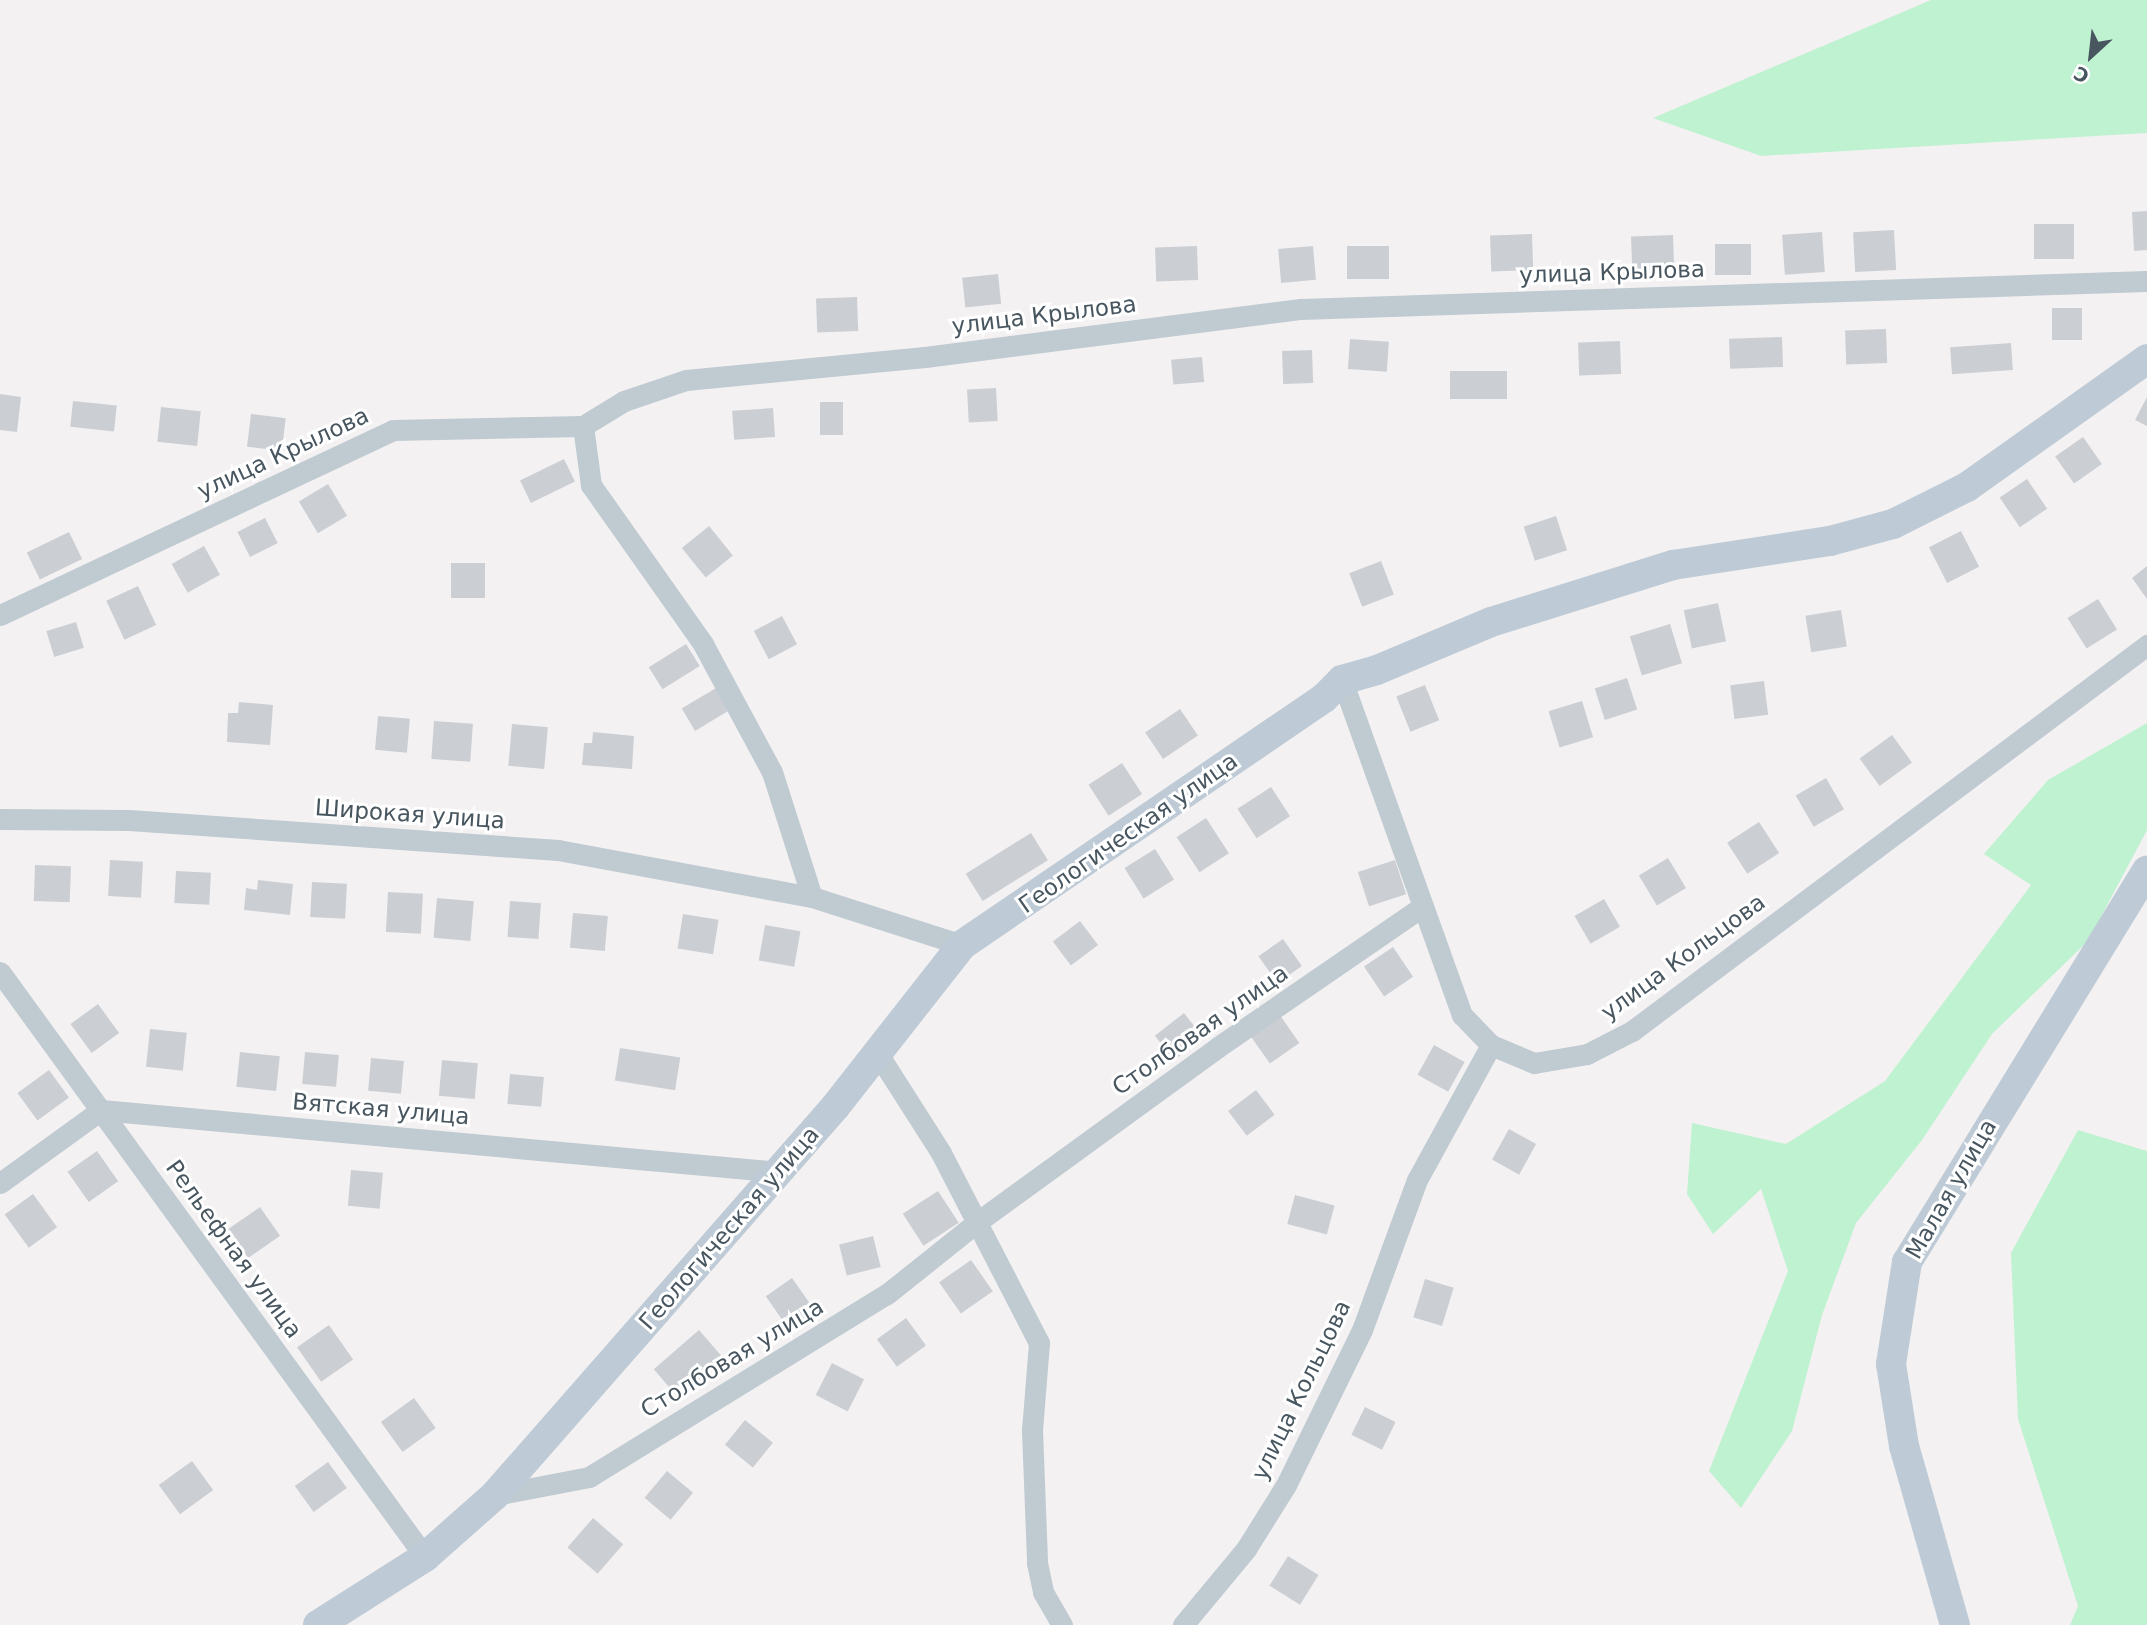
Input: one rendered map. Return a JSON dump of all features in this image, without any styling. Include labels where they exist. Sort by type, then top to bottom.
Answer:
[{"type":"street","name":"улица Крылова","points":[[0,615],[393,430],[583,426],[624,401],[686,380],[925,357],[1301,309],[2147,281]]},
{"type":"street","name":"Геологическая улица","points":[[318,1625],[425,1557],[495,1495],[779,1172],[878,1054],[962,945],[1324,698],[1342,680],[1377,670],[1490,622],[1673,565],[1830,541],[1893,524],[1967,487],[2147,359]]},
{"type":"street","points":[[583,426],[591,485],[703,644],[772,772],[812,897]]},
{"type":"street","name":"улица Кольцова","points":[[1183,1625],[1246,1549],[1286,1485],[1362,1330],[1417,1181],[1491,1045],[1534,1063],[1587,1054],[1632,1031],[2147,645]]},
{"type":"street","points":[[1342,680],[1462,1015],[1491,1045]]},
{"type":"street","name":"Широкая улица","points":[[0,819],[129,820],[558,850],[812,897],[962,945]]},
{"type":"street","name":"Малая улица","points":[[1955,1625],[1904,1446],[1891,1364],[1907,1262],[2147,871]]},
{"type":"street","name":"Столбовая улица","points":[[495,1495],[589,1477],[887,1294],[976,1223],[1218,1047],[1422,907]]},
{"type":"street","name":"Рельефная улица","points":[[0,972],[425,1557]]},
{"type":"street","points":[[878,1054],[942,1153],[1039,1343],[1032,1430],[1037,1563],[1042,1592],[1062,1625]]},
{"type":"street","points":[[0,1182],[101,1110]]},
{"type":"street","name":"Вятская улица","points":[[101,1110],[779,1172]]},
{"type":"green space","points":[[1931,0],[2147,0],[2147,133],[1761,156],[1653,118]]},
{"type":"green space","points":[[2147,723],[2147,830],[2088,941],[1992,1034],[1922,1140],[1856,1223],[1822,1315],[1792,1431],[1741,1508],[1709,1471],[1788,1271],[1761,1189],[1713,1234],[1687,1194],[1692,1123],[1786,1144],[1885,1081],[2031,885],[1984,854],[2048,780]]},
{"type":"green space","points":[[2078,1130],[2147,1151],[2147,1625],[2070,1625],[2078,1606],[2018,1419],[2011,1253]]},
{"type":"building","points":[[2147,211],[2147,250],[2134,251],[2132,212]]},
{"type":"building","points":[[2034,224],[2074,224],[2074,259],[2034,259]]},
{"type":"building","points":[[1894,230],[1896,270],[1855,272],[1853,232]]},
{"type":"building","points":[[1822,232],[1825,272],[1785,275],[1782,235]]},
{"type":"building","points":[[1532,234],[1533,270],[1491,271],[1490,235]]},
{"type":"building","points":[[1673,235],[1674,268],[1632,269],[1631,236]]},
{"type":"building","points":[[1715,244],[1751,244],[1751,275],[1715,275]]},
{"type":"building","points":[[1197,246],[1198,280],[1156,281],[1155,247]]},
{"type":"building","points":[[1313,246],[1316,280],[1281,283],[1278,249]]},
{"type":"building","points":[[1347,246],[1389,246],[1389,279],[1347,279]]},
{"type":"building","points":[[998,274],[1001,304],[965,308],[962,278]]},
{"type":"building","points":[[857,297],[858,331],[817,332],[816,298]]},
{"type":"building","points":[[2052,308],[2082,308],[2082,340],[2052,340]]},
{"type":"building","points":[[1886,329],[1887,363],[1846,364],[1845,330]]},
{"type":"building","points":[[1782,337],[1783,367],[1730,369],[1729,339]]},
{"type":"building","points":[[1350,339],[1389,342],[1387,372],[1348,369]]},
{"type":"building","points":[[1620,341],[1621,374],[1579,375],[1578,342]]},
{"type":"building","points":[[2011,343],[2013,370],[1952,374],[1950,347]]},
{"type":"building","points":[[1312,350],[1313,383],[1283,384],[1282,351]]},
{"type":"building","points":[[1202,357],[1204,382],[1173,385],[1171,360]]},
{"type":"building","points":[[1450,371],[1507,371],[1507,399],[1450,399]]},
{"type":"building","points":[[996,388],[998,421],[969,422],[967,390]]},
{"type":"building","points":[[0,394],[21,397],[17,432],[0,430]]},
{"type":"building","points":[[2147,397],[2147,426],[2135,420]]},
{"type":"building","points":[[73,401],[117,406],[114,431],[70,427]]},
{"type":"building","points":[[820,402],[843,402],[843,435],[820,435]]},
{"type":"building","points":[[161,407],[201,411],[197,446],[157,442]]},
{"type":"building","points":[[773,408],[775,437],[734,440],[732,411]]},
{"type":"building","points":[[251,414],[286,418],[282,451],[247,447]]},
{"type":"building","points":[[2083,437],[2102,464],[2074,484],[2055,457]]},
{"type":"building","points":[[564,459],[575,481],[531,503],[520,480]]},
{"type":"building","points":[[2027,479],[2047,509],[2020,527],[2000,497]]},
{"type":"building","points":[[328,484],[347,516],[318,533],[299,502]]},
{"type":"building","points":[[1556,516],[1567,550],[1535,561],[1524,527]]},
{"type":"building","points":[[265,518],[278,543],[250,557],[237,532]]},
{"type":"building","points":[[709,526],[733,556],[706,578],[682,548]]},
{"type":"building","points":[[1961,531],[1979,567],[1947,583],[1929,547]]},
{"type":"building","points":[[69,532],[82,559],[40,580],[27,553]]},
{"type":"building","points":[[204,546],[220,575],[188,593],[172,564]]},
{"type":"building","points":[[1381,561],[1394,595],[1362,607],[1349,573]]},
{"type":"building","points":[[451,563],[485,563],[485,598],[451,598]]},
{"type":"building","points":[[2147,566],[2147,599],[2132,578]]},
{"type":"building","points":[[138,586],[156,625],[124,640],[106,601]]},
{"type":"building","points":[[2098,599],[2117,630],[2087,649],[2067,618]]},
{"type":"building","points":[[1718,603],[1726,641],[1692,648],[1684,610]]},
{"type":"building","points":[[1841,610],[1847,647],[1811,652],[1805,616]]},
{"type":"building","points":[[782,616],[797,644],[769,659],[754,631]]},
{"type":"building","points":[[76,622],[84,648],[54,657],[46,631]]},
{"type":"building","points":[[1670,624],[1682,663],[1642,675],[1630,636]]},
{"type":"building","points":[[686,644],[700,666],[662,689],[649,667]]},
{"type":"building","points":[[1627,678],[1637,709],[1605,720],[1595,689]]},
{"type":"building","points":[[1764,681],[1768,715],[1734,719],[1730,685]]},
{"type":"building","points":[[1425,685],[1439,720],[1410,732],[1396,697]]},
{"type":"building","points":[[716,688],[729,710],[695,731],[682,709]]},
{"type":"building","points":[[1582,701],[1593,737],[1560,748],[1549,711]]},
{"type":"building","points":[[239,702],[273,705],[270,745],[227,742],[228,713],[238,713]]},
{"type":"building","points":[[1180,709],[1198,736],[1163,759],[1145,732]]},
{"type":"building","points":[[378,716],[410,719],[407,753],[375,750]]},
{"type":"building","points":[[434,721],[473,724],[470,762],[431,759]]},
{"type":"building","points":[[512,724],[548,727],[544,769],[508,766]]},
{"type":"building","points":[[593,732],[634,736],[632,769],[582,765],[584,743],[592,743]]},
{"type":"building","points":[[1892,735],[1912,763],[1880,786],[1860,759]]},
{"type":"building","points":[[1122,763],[1142,794],[1109,816],[1088,785]]},
{"type":"building","points":[[1826,778],[1844,809],[1814,827],[1796,796]]},
{"type":"building","points":[[1271,787],[1290,816],[1257,838],[1237,809]]},
{"type":"building","points":[[1206,818],[1229,853],[1200,872],[1177,837]]},
{"type":"building","points":[[1759,822],[1779,853],[1747,874],[1727,843]]},
{"type":"building","points":[[1031,833],[1048,860],[983,901],[966,874]]},
{"type":"building","points":[[1155,849],[1174,880],[1144,899],[1124,868]]},
{"type":"building","points":[[1668,858],[1686,888],[1657,906],[1639,876]]},
{"type":"building","points":[[110,860],[143,862],[141,898],[108,896]]},
{"type":"building","points":[[1395,860],[1406,894],[1369,906],[1358,872]]},
{"type":"building","points":[[35,865],[71,866],[70,902],[34,901]]},
{"type":"building","points":[[176,871],[211,873],[209,905],[174,903]]},
{"type":"building","points":[[258,880],[293,884],[290,915],[244,910],[246,888],[257,890]]},
{"type":"building","points":[[312,882],[347,884],[345,919],[310,917]]},
{"type":"building","points":[[388,892],[423,894],[421,934],[386,932]]},
{"type":"building","points":[[437,898],[474,901],[470,941],[434,938]]},
{"type":"building","points":[[1604,899],[1620,927],[1591,944],[1575,916]]},
{"type":"building","points":[[510,901],[541,903],[538,939],[507,937]]},
{"type":"building","points":[[573,913],[608,916],[605,951],[570,948]]},
{"type":"building","points":[[683,914],[719,920],[713,954],[678,949]]},
{"type":"building","points":[[1080,921],[1098,945],[1071,965],[1053,941]]},
{"type":"building","points":[[765,925],[800,931],[794,967],[759,960]]},
{"type":"building","points":[[1283,939],[1302,966],[1277,983],[1258,956]]},
{"type":"building","points":[[1393,947],[1413,977],[1384,996],[1364,967]]},
{"type":"building","points":[[98,1004],[119,1033],[92,1053],[70,1024]]},
{"type":"building","points":[[1277,1011],[1299,1043],[1270,1064],[1248,1032]]},
{"type":"building","points":[[1184,1013],[1203,1037],[1174,1060],[1155,1036]]},
{"type":"building","points":[[150,1029],[187,1033],[183,1071],[146,1067]]},
{"type":"building","points":[[1434,1045],[1465,1062],[1448,1092],[1418,1075]]},
{"type":"building","points":[[620,1048],[680,1058],[675,1090],[615,1081]]},
{"type":"building","points":[[240,1052],[280,1056],[276,1091],[236,1087]]},
{"type":"building","points":[[305,1052],[339,1055],[336,1087],[302,1084]]},
{"type":"building","points":[[371,1058],[404,1061],[401,1094],[368,1091]]},
{"type":"building","points":[[442,1060],[478,1063],[475,1099],[439,1096]]},
{"type":"building","points":[[49,1070],[69,1098],[37,1120],[17,1093]]},
{"type":"building","points":[[510,1074],[544,1077],[541,1107],[507,1104]]},
{"type":"building","points":[[1256,1090],[1275,1115],[1247,1136],[1228,1111]]},
{"type":"building","points":[[1509,1129],[1536,1144],[1519,1175],[1492,1160]]},
{"type":"building","points":[[97,1151],[118,1181],[89,1202],[68,1172]]},
{"type":"building","points":[[351,1170],[383,1173],[380,1209],[348,1206]]},
{"type":"building","points":[[938,1191],[959,1223],[923,1246],[903,1214]]},
{"type":"building","points":[[33,1194],[57,1227],[29,1248],[5,1215]]},
{"type":"building","points":[[1295,1195],[1335,1206],[1327,1235],[1287,1224]]},
{"type":"building","points":[[260,1207],[280,1236],[248,1258],[228,1229]]},
{"type":"building","points":[[873,1236],[881,1267],[847,1276],[839,1244]]},
{"type":"building","points":[[971,1260],[993,1291],[961,1313],[939,1282]]},
{"type":"building","points":[[792,1278],[817,1314],[791,1332],[766,1296]]},
{"type":"building","points":[[1425,1279],[1454,1288],[1442,1326],[1413,1317]]},
{"type":"building","points":[[906,1318],[926,1346],[897,1367],[877,1339]]},
{"type":"building","points":[[329,1325],[353,1359],[321,1382],[297,1347]]},
{"type":"building","points":[[699,1330],[724,1359],[679,1398],[654,1369]]},
{"type":"building","points":[[832,1363],[864,1379],[848,1411],[816,1395]]},
{"type":"building","points":[[414,1398],[436,1428],[403,1452],[381,1422]]},
{"type":"building","points":[[1365,1407],[1396,1422],[1382,1450],[1351,1435]]},
{"type":"building","points":[[745,1420],[773,1443],[753,1468],[725,1445]]},
{"type":"building","points":[[192,1461],[213,1490],[180,1514],[159,1485]]},
{"type":"building","points":[[328,1462],[347,1488],[314,1512],[295,1486]]},
{"type":"building","points":[[667,1471],[693,1493],[671,1520],[645,1498]]},
{"type":"building","points":[[593,1518],[623,1544],[598,1574],[567,1547]]},
{"type":"building","points":[[1288,1556],[1319,1575],[1300,1605],[1269,1586]]}]
